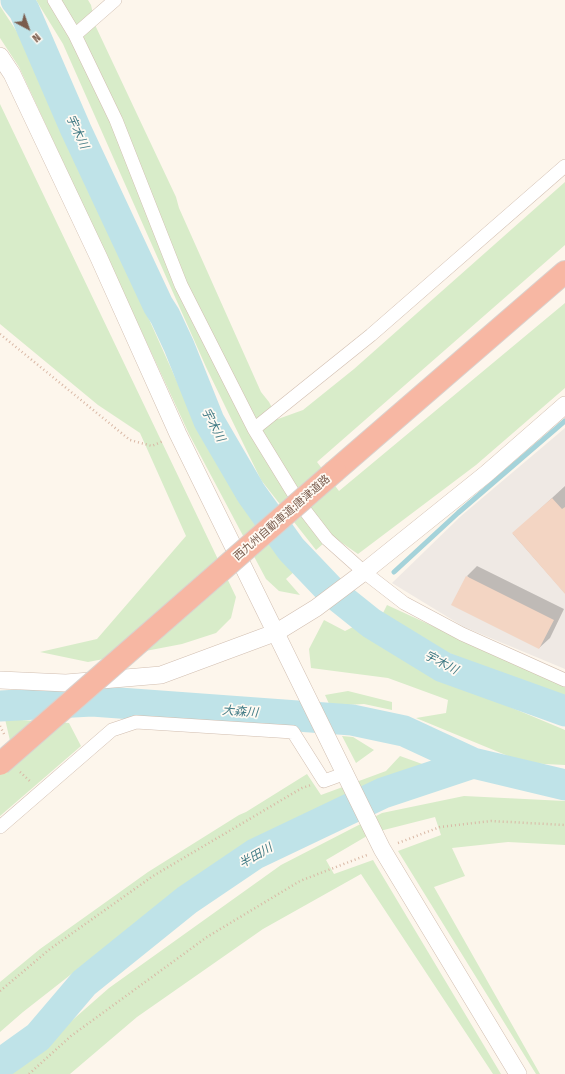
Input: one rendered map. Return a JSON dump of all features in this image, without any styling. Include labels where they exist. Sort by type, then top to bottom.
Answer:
[{"type":"highway","name":"西九州自動車道;唐津道路","points":[[0,764],[565,272]]},
{"type":"street","points":[[54,0],[75,35],[116,120],[181,285],[254,429],[300,504],[327,539],[364,572],[404,603],[462,634],[565,680]]},
{"type":"street","points":[[75,35],[115,0]]},
{"type":"street","points":[[0,56],[12,74],[99,258],[178,434],[277,632],[382,849],[518,1074]]},
{"type":"street","points":[[254,429],[371,335],[565,166]]},
{"type":"street","points":[[0,680],[66,682],[161,675],[277,632],[316,608],[364,572],[486,474],[565,405]]},
{"type":"street","points":[[0,827],[112,730],[136,722],[293,732],[324,781],[348,778]]},
{"type":"path","points":[[0,334],[130,440],[152,446],[178,434]]},
{"type":"path","points":[[0,991],[50,949],[153,876],[302,788],[324,781]]},
{"type":"path","points":[[29,1074],[71,1036],[207,937],[300,881],[440,827],[491,821],[565,825]]},
{"type":"shaded area","points":[[565,428],[565,669],[464,627],[392,583],[461,516]]},
{"type":"green space","points":[[36,0],[88,0],[91,5],[96,27],[176,197],[179,208],[261,392],[269,402],[278,419],[303,410],[354,369],[565,182],[565,245],[317,462],[339,491],[565,303],[565,388],[476,465],[358,554],[332,536],[316,550],[261,480],[206,367],[63,44]]},
{"type":"green space","points":[[0,6],[27,47],[183,395],[239,502],[295,571],[286,579],[300,595],[279,591],[266,579],[189,434],[19,67],[0,38]]},
{"type":"green space","points":[[0,104],[236,597],[231,618],[216,633],[182,644],[88,662],[40,652],[97,639],[186,536],[140,433],[98,405],[0,324]]},
{"type":"green space","points":[[387,605],[565,687],[565,700],[549,696],[442,650],[383,613]]},
{"type":"green space","points":[[324,620],[345,631],[355,626],[436,676],[565,730],[565,765],[525,763],[416,718],[446,713],[448,700],[388,678],[311,668],[309,649]]},
{"type":"green space","points":[[348,691],[392,702],[392,710],[364,704],[330,706],[325,695]]},
{"type":"green space","points":[[5,719],[69,723],[81,746],[0,816],[0,755],[11,745]]},
{"type":"green space","points":[[342,736],[353,737],[374,750],[356,763]]},
{"type":"green space","points":[[400,756],[425,765],[423,774],[386,779],[302,815],[175,893],[23,1012],[0,1032],[0,982],[40,949],[148,872],[307,774],[321,795],[386,771]]},
{"type":"green space","points":[[464,796],[565,801],[565,845],[508,842],[452,848],[465,876],[434,887],[540,1074],[536,1074],[398,851],[441,835],[435,817],[372,833],[326,860],[334,874],[373,860],[501,1074],[493,1074],[361,874],[263,929],[137,1017],[70,1074],[11,1074],[109,988],[281,865],[382,813]]},
{"type":"building","points":[[552,498],[562,509],[565,507],[565,594],[512,533]]},
{"type":"building","points":[[466,576],[554,620],[539,649],[451,605]]},
{"type":"waterway","name":"宇木川","points":[[16,0],[24,10],[76,130],[158,305],[165,316],[179,346],[209,421],[251,493],[291,549],[331,591],[371,623],[443,667],[565,711]]},
{"type":"waterway","points":[[394,572],[458,513],[565,421]]},
{"type":"waterway","name":"大森川","points":[[0,706],[92,701],[352,720],[404,731],[473,763],[565,785]]},
{"type":"waterway","name":"半田川","points":[[0,1064],[38,1037],[84,983],[187,900],[255,854],[383,793],[473,763]]}]
